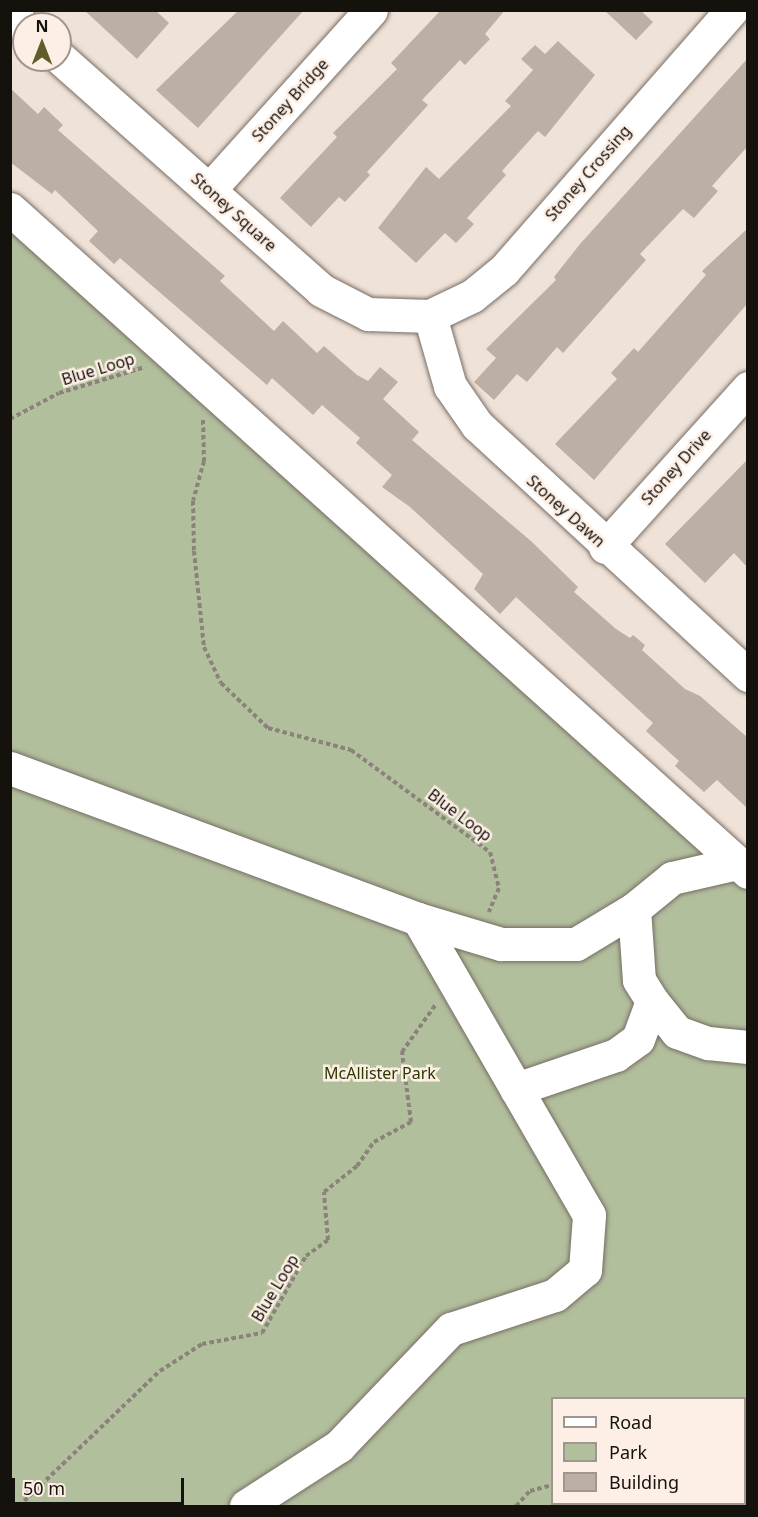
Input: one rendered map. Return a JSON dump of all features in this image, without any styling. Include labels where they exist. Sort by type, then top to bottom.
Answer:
[{"type":"street","name":"Stoney Bridge","points":[[210,190],[371,10]]},
{"type":"street","name":"Stoney Crossing","points":[[429,316],[463,302],[504,270],[732,10]]},
{"type":"street","name":"Stoney Square","points":[[72,69],[345,306],[395,318],[429,316]]},
{"type":"street","points":[[10,209],[742,868]]},
{"type":"street","name":"Stoney Dawn","points":[[429,316],[450,386],[477,425],[605,546],[747,675]]},
{"type":"street","name":"Stoney Drive","points":[[605,546],[747,388]]},
{"type":"street","points":[[10,768],[418,919],[501,944],[576,944],[634,909],[672,878],[742,868]]},
{"type":"street","points":[[634,909],[639,980],[652,1002],[677,1032],[708,1043],[747,1047]]},
{"type":"street","points":[[246,1506],[339,1446],[451,1329],[555,1295],[585,1270],[589,1215],[418,919]]},
{"type":"street","points":[[516,1089],[616,1055],[638,1039],[652,1002]]},
{"type":"path","name":"Blue Loop","points":[[10,419],[58,393],[150,366]]},
{"type":"path","name":"Blue Loop","points":[[203,407],[204,461],[193,501],[194,551],[204,647],[220,683],[268,728],[351,750],[490,852],[499,888],[479,938]]},
{"type":"path","name":"Blue Loop","points":[[19,1506],[160,1371],[202,1344],[262,1333],[306,1256],[328,1240],[324,1192],[357,1166],[374,1142],[411,1122],[402,1052],[454,981]]},
{"type":"path","points":[[516,1506],[530,1491],[551,1485]]},
{"type":"green space","name":"McAllister Park","points":[[10,218],[747,885],[747,1506],[11,1506]]},
{"type":"building","points":[[84,10],[155,10],[169,23],[137,59]]},
{"type":"building","points":[[239,10],[304,10],[198,128],[156,90]]},
{"type":"building","points":[[441,10],[505,10],[485,34],[490,39],[465,65],[460,60],[422,100],[428,105],[367,172],[370,175],[345,202],[339,197],[311,227],[280,198],[337,137],[333,133],[397,69],[391,63]]},
{"type":"building","points":[[604,10],[640,10],[653,22],[636,40]]},
{"type":"building","points":[[558,41],[595,75],[545,137],[538,131],[502,171],[506,175],[467,218],[474,224],[456,243],[445,233],[416,263],[378,228],[426,167],[439,179],[511,106],[505,101],[533,70],[521,59],[535,45],[545,54]]},
{"type":"building","points":[[747,59],[747,147],[712,186],[718,191],[694,218],[683,209],[640,254],[646,260],[563,353],[557,347],[527,382],[517,374],[494,400],[474,382],[496,358],[486,349],[556,280],[554,277],[580,244]]},
{"type":"building","points":[[10,88],[38,114],[44,107],[63,125],[58,130],[225,276],[220,281],[274,331],[283,321],[317,353],[324,346],[357,375],[368,381],[380,367],[398,382],[383,399],[419,432],[412,440],[532,542],[578,587],[574,592],[616,629],[630,638],[633,635],[645,645],[642,650],[685,689],[700,696],[747,737],[747,808],[717,780],[704,792],[675,766],[679,761],[646,731],[653,723],[516,597],[500,614],[474,589],[483,574],[410,507],[382,487],[392,475],[356,443],[360,438],[322,405],[313,415],[272,378],[267,385],[120,258],[114,264],[89,241],[98,231],[55,190],[52,194],[10,162]]},
{"type":"building","points":[[747,229],[747,304],[594,480],[555,444],[617,379],[611,373],[634,348],[638,352],[706,275],[702,271]]},
{"type":"building","points":[[747,460],[747,567],[734,553],[705,583],[665,544]]}]
